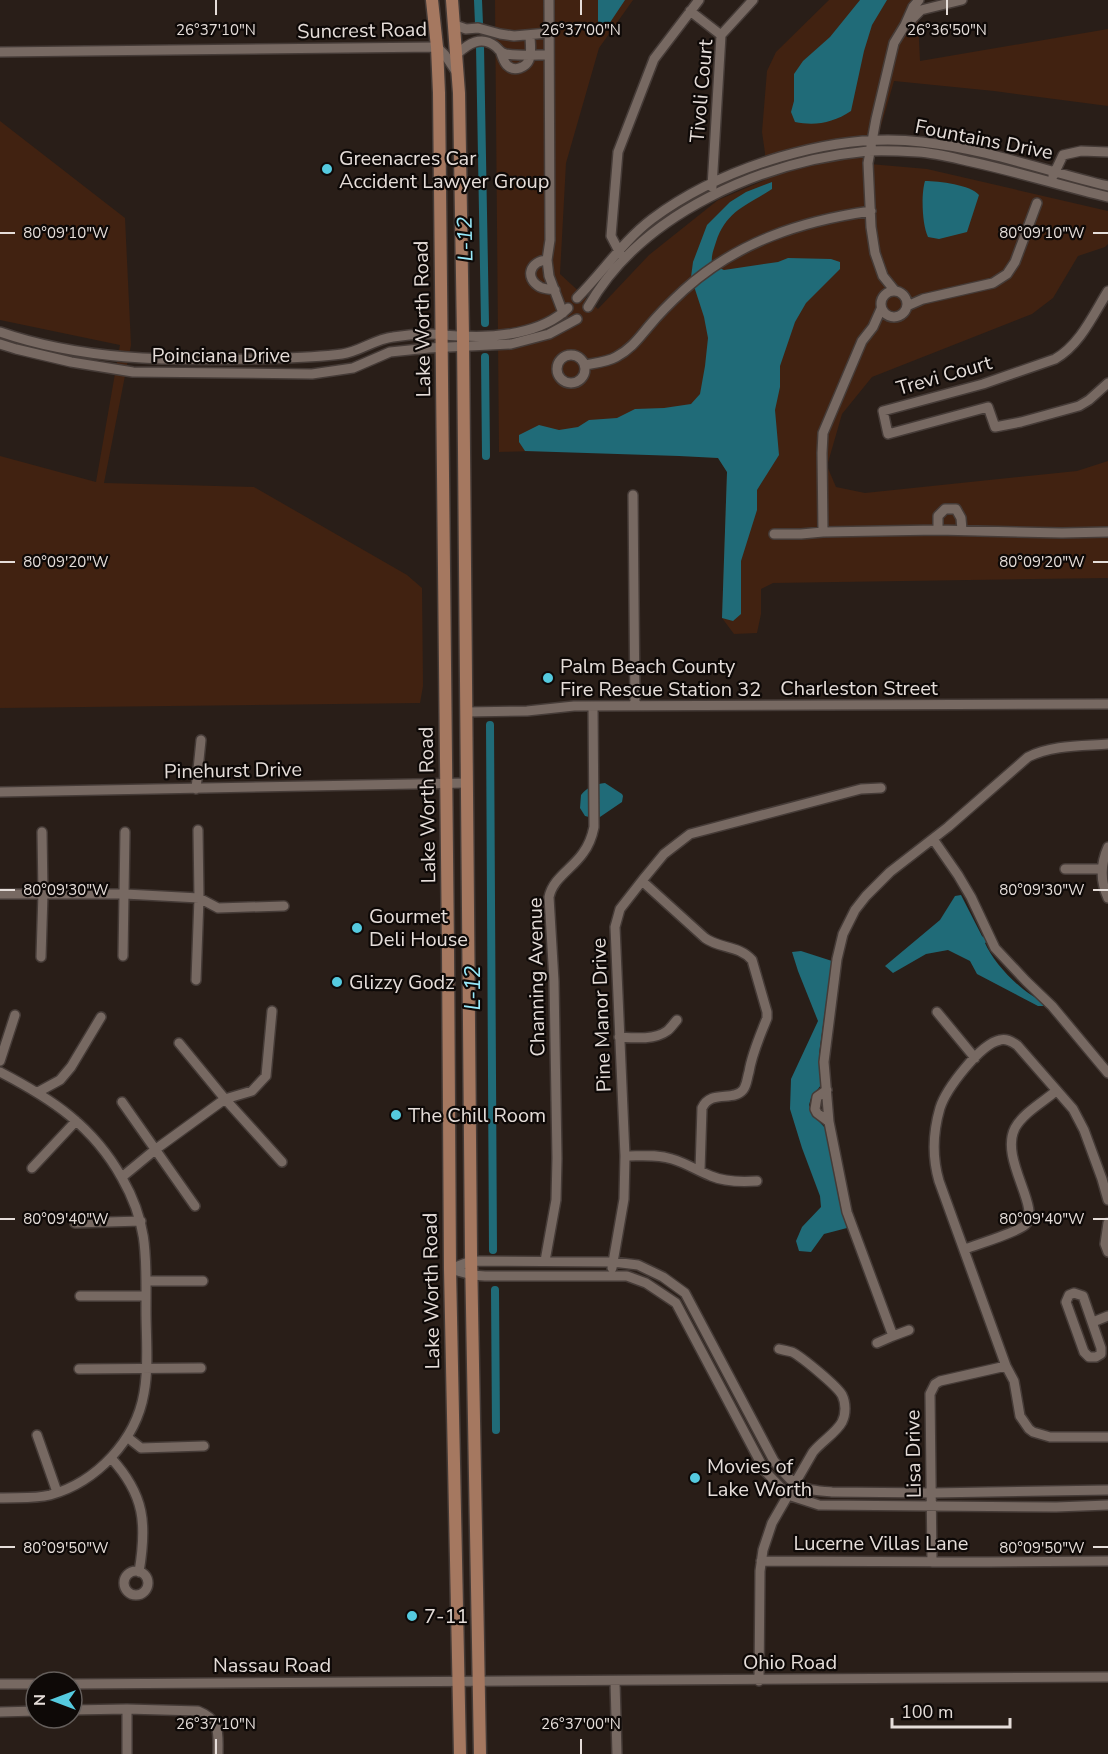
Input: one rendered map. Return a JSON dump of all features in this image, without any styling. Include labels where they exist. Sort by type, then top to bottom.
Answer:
[{"type":"main road","name":"Lake Worth Road","points":[[432,0],[439,93],[451,1324],[470,1681],[480,1754]]},
{"type":"main road","name":"Lake Worth Road","points":[[452,0],[458,75],[463,342],[471,1275],[475,1443],[470,1681],[460,1754]]},
{"type":"main road","points":[[448,950],[460,962],[469,987]]},
{"type":"main road","points":[[451,1324],[460,1382],[462,1431],[475,1443]]},
{"type":"street","points":[[463,342],[509,334],[545,324],[565,310],[549,276],[547,260],[550,240],[549,0]]},
{"type":"street","name":"Tivoli Court","points":[[623,260],[611,236],[618,152],[654,59],[699,0]]},
{"type":"street","name":"Tivoli Court","points":[[712,196],[721,35],[753,0]]},
{"type":"street","points":[[906,302],[883,276],[875,253],[868,163],[894,43],[919,0]]},
{"type":"street","points":[[905,25],[921,10],[934,3],[962,0]]},
{"type":"street","points":[[690,11],[721,35]]},
{"type":"street","points":[[455,25],[500,34],[548,33]]},
{"type":"street","points":[[457,54],[468,44],[486,42],[501,53],[508,67],[514,69],[522,67],[528,63],[531,54],[530,35]]},
{"type":"street","name":"Suncrest Road","points":[[0,52],[437,47],[445,54],[458,75]]},
{"type":"street","points":[[501,53],[549,56]]},
{"type":"street","name":"Fountains Drive","points":[[577,298],[618,250],[652,219],[698,190],[736,172],[811,148],[872,140],[930,143],[995,156],[1108,186]]},
{"type":"street","name":"Fountains Drive","points":[[588,307],[593,297],[623,260],[658,228],[712,196],[741,182],[813,159],[870,151],[929,154],[993,166],[1108,197]]},
{"type":"street","points":[[1051,181],[1063,155],[1081,151],[1108,152]]},
{"type":"street","points":[[906,302],[993,283],[1007,274],[1015,262],[1037,203]]},
{"type":"street","points":[[585,365],[614,358],[634,346],[650,325],[684,290],[719,263],[757,241],[793,227],[835,216],[870,211]]},
{"type":"street","points":[[547,260],[534,263],[531,273],[536,284],[542,288],[555,290]]},
{"type":"street","points":[[823,532],[823,433],[862,341],[873,327],[881,309],[883,276]]},
{"type":"street","points":[[882,297],[886,293],[895,291]]},
{"type":"street","name":"Trevi Court","points":[[1108,291],[1077,340],[1064,354],[1055,359],[982,384],[883,411],[888,434],[988,407],[995,427],[1079,406],[1108,383]]},
{"type":"street","points":[[873,327],[891,317],[903,314],[906,302]]},
{"type":"street","points":[[881,309],[891,317]]},
{"type":"street","points":[[442,341],[511,344],[536,339],[577,319]]},
{"type":"street","points":[[532,328],[536,339]]},
{"type":"street","name":"Poinciana Drive","points":[[0,332],[66,350],[137,359],[307,357],[344,354],[390,337],[429,334],[442,341]]},
{"type":"street","name":"Poinciana Drive","points":[[0,344],[71,362],[133,372],[312,374],[354,368],[390,352],[442,341]]},
{"type":"street","points":[[633,495],[635,706]]},
{"type":"street","points":[[938,530],[938,516],[945,509],[956,509],[961,518],[962,530]]},
{"type":"street","points":[[774,534],[938,530],[1108,532]]},
{"type":"street","name":"Charleston Street","points":[[466,712],[527,711],[574,706],[1108,704]]},
{"type":"street","name":"Channing Avenue","points":[[545,1261],[556,1200],[557,1158],[554,981],[549,897],[557,880],[584,853],[591,840],[594,827],[593,706]]},
{"type":"street","points":[[196,789],[201,740]]},
{"type":"street","points":[[893,1336],[847,1212],[829,1122],[824,1062],[837,959],[843,934],[855,910],[890,872],[933,839],[1028,757],[1053,748],[1108,744]]},
{"type":"street","name":"Pinehurst Drive","points":[[0,792],[467,783]]},
{"type":"street","name":"Pine Manor Drive","points":[[611,1275],[624,1199],[625,1156],[615,927],[620,909],[664,854],[690,834],[861,789],[881,788]]},
{"type":"street","points":[[196,980],[199,898],[198,830]]},
{"type":"street","points":[[41,957],[42,832]]},
{"type":"street","points":[[123,956],[125,832]]},
{"type":"street","points":[[933,839],[971,897],[995,948],[1052,1006],[1108,1073]]},
{"type":"street","points":[[1108,847],[1102,868],[1102,884],[1108,898]]},
{"type":"street","points":[[1065,869],[1102,868]]},
{"type":"street","points":[[642,881],[705,938],[716,944],[739,949],[752,960],[767,1012],[767,1018],[751,1060],[746,1086],[739,1094],[713,1097],[705,1102],[702,1108],[700,1170]]},
{"type":"street","points":[[0,894],[125,894],[199,898],[218,908],[284,906]]},
{"type":"street","points":[[122,1177],[156,1149],[225,1100],[252,1091],[266,1076],[272,1011]]},
{"type":"street","points":[[937,1012],[975,1058]]},
{"type":"street","points":[[0,1062],[15,1014]]},
{"type":"street","points":[[38,1092],[60,1080],[71,1067],[101,1017]]},
{"type":"street","points":[[619,1037],[652,1036],[667,1031],[677,1020]]},
{"type":"street","points":[[1108,1200],[1079,1119],[1017,1045],[1004,1039],[994,1042],[968,1063],[941,1104],[934,1144],[937,1174],[1006,1366],[1014,1381],[1020,1416],[1034,1432],[1050,1437],[1108,1437]]},
{"type":"street","points":[[179,1043],[225,1100],[282,1162]]},
{"type":"street","points":[[0,1072],[54,1102],[100,1146],[122,1177],[133,1198],[146,1245],[145,1390],[134,1425],[111,1458],[83,1480],[57,1492],[34,1497],[0,1498]]},
{"type":"street","points":[[965,1249],[1018,1229],[1027,1222],[1030,1212],[1013,1160],[1011,1141],[1015,1129],[1023,1119],[1056,1091]]},
{"type":"street","points":[[122,1102],[195,1206]]},
{"type":"street","points":[[32,1168],[76,1121]]},
{"type":"street","points":[[625,1156],[649,1155],[670,1158],[712,1176],[742,1182],[757,1181]]},
{"type":"street","points":[[75,1223],[141,1221]]},
{"type":"street","points":[[1108,1223],[1105,1244],[1108,1252]]},
{"type":"street","points":[[450,1269],[471,1261],[613,1262],[638,1265],[663,1277],[685,1293],[774,1461],[794,1483],[813,1490],[932,1493],[1108,1490]]},
{"type":"street","points":[[450,1269],[471,1275],[627,1276],[646,1282],[676,1303],[765,1471],[788,1494],[819,1505],[1056,1507],[1108,1505]]},
{"type":"street","points":[[146,1281],[202,1281]]},
{"type":"street","points":[[1074,1293],[1083,1296],[1092,1322],[1101,1348],[1101,1354],[1096,1357],[1089,1357],[1084,1352],[1066,1302],[1069,1295],[1074,1293]]},
{"type":"street","points":[[80,1296],[146,1296]]},
{"type":"street","points":[[1092,1322],[1108,1316]]},
{"type":"street","points":[[878,1343],[909,1330]]},
{"type":"street","points":[[759,1681],[761,1561],[766,1539],[772,1523],[813,1452],[843,1421],[845,1404],[834,1385],[793,1353],[778,1349]]},
{"type":"street","name":"Lisa Drive","points":[[932,1562],[930,1394],[935,1384],[946,1379],[1006,1366]]},
{"type":"street","points":[[79,1369],[201,1368]]},
{"type":"street","points":[[37,1435],[57,1492]]},
{"type":"street","points":[[127,1437],[141,1448],[204,1446]]},
{"type":"street","points":[[111,1458],[128,1479],[141,1510],[144,1531],[139,1572]]},
{"type":"street","name":"Lucerne Villas Lane","points":[[761,1561],[1108,1561]]},
{"type":"street","name":"Ohio Road","points":[[470,1681],[615,1682],[1108,1677]]},
{"type":"street","name":"Nassau Road","points":[[84,1684],[470,1681]]},
{"type":"street","points":[[615,1682],[616,1754]]},
{"type":"street","points":[[0,1684],[24,1684]]},
{"type":"street","points":[[127,1709],[127,1754]]},
{"type":"street","points":[[84,1710],[192,1709],[212,1720],[218,1730],[219,1754]]},
{"type":"street","points":[[0,1712],[24,1711]]},
{"type":"shaded area","points":[[495,0],[633,0],[599,48],[566,163],[560,274],[598,309],[649,255],[718,200],[765,180],[762,132],[767,71],[776,52],[829,0],[917,0],[920,61],[1108,29],[1108,106],[894,81],[870,164],[927,169],[1108,211],[1108,244],[1078,256],[1053,298],[1032,314],[872,377],[842,414],[827,466],[836,487],[865,493],[1077,471],[1108,461],[1108,578],[773,583],[761,589],[761,614],[757,633],[734,634],[722,618],[727,472],[718,458],[608,452],[499,452]]},
{"type":"shaded area","points":[[0,121],[125,218],[131,345],[104,483],[254,487],[407,575],[422,588],[423,686],[420,703],[0,708],[0,456],[96,482],[120,345],[0,320]]},
{"type":"water","points":[[598,0],[625,0],[607,27],[601,27],[598,21]]},
{"type":"water","points":[[860,0],[887,0],[872,25],[851,111],[824,122],[810,124],[795,122],[791,112],[794,101],[794,74],[803,61],[830,37]]},
{"type":"water","points":[[925,181],[962,186],[979,195],[967,232],[939,239],[928,237],[924,225],[923,209]]},
{"type":"water","points":[[772,182],[772,189],[738,210],[725,223],[714,248],[712,265],[724,270],[778,262],[788,258],[831,259],[840,262],[840,269],[806,303],[795,322],[780,366],[780,387],[775,410],[779,455],[757,490],[757,510],[741,561],[741,614],[733,621],[722,618],[727,472],[718,458],[525,451],[519,442],[519,435],[539,425],[559,430],[578,427],[589,420],[617,418],[635,409],[691,404],[700,394],[708,338],[691,277],[693,262],[707,225],[730,202],[746,192]]},
{"type":"water","points":[[605,783],[622,794],[622,802],[597,819],[585,816],[580,808],[581,795],[592,786]]},
{"type":"water","points":[[961,895],[982,936],[988,941],[985,943],[995,960],[1018,985],[1044,1002],[1043,1006],[1038,1006],[977,974],[970,961],[948,950],[926,954],[893,973],[885,966],[940,920],[955,896]]},
{"type":"water","points":[[801,951],[832,961],[819,1054],[821,1085],[811,1098],[809,1105],[813,1115],[826,1129],[839,1200],[847,1228],[824,1234],[811,1252],[799,1251],[796,1241],[802,1227],[821,1207],[820,1196],[790,1109],[791,1079],[818,1021],[792,952]]},
{"type":"waterway","name":"L-12","points":[[478,0],[479,24]]},
{"type":"waterway","name":"L-12","points":[[480,46],[485,323]]},
{"type":"waterway","name":"L-12","points":[[485,357],[486,456]]},
{"type":"waterway","name":"L-12","points":[[490,725],[493,1250]]},
{"type":"waterway","name":"L-12","points":[[495,1290],[496,1430]]},
{"type":"place","name":"Greenacres Car Accident Lawyer Group","points":[[327,169]]},
{"type":"place","name":"Palm Beach County Fire Rescue Station 32","points":[[548,678]]},
{"type":"place","name":"Gourmet Deli House","points":[[357,928]]},
{"type":"place","name":"Glizzy Godz","points":[[337,982]]},
{"type":"place","name":"The Chill Room","points":[[396,1115]]},
{"type":"place","name":"Movies of Lake Worth","points":[[695,1478]]},
{"type":"place","name":"7-11","points":[[412,1616]]}]
